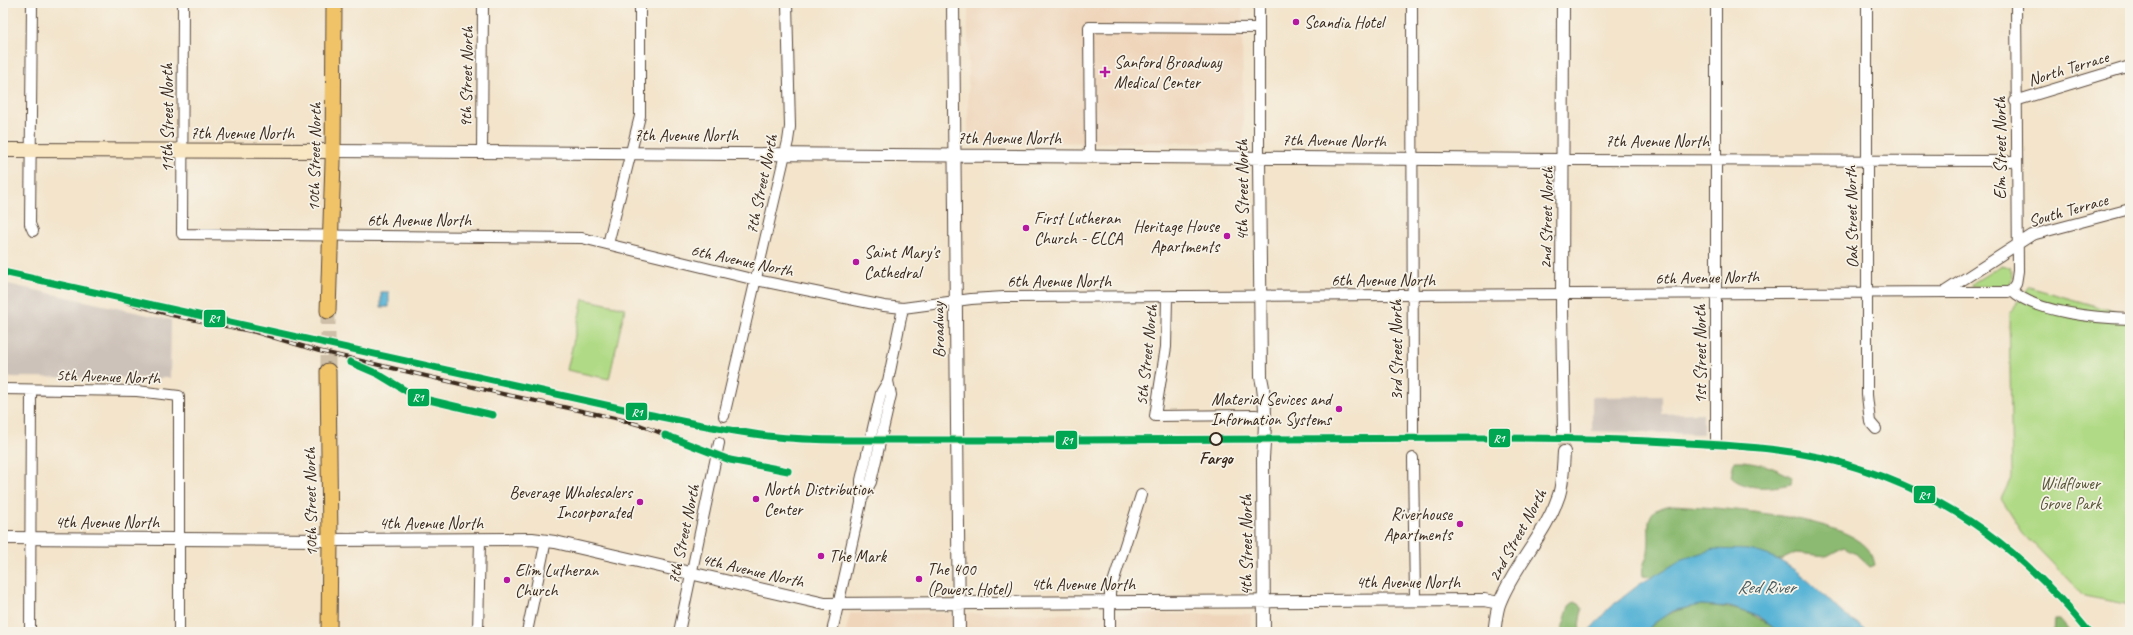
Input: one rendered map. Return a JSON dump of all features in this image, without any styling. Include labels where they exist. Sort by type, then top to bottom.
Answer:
[{"type":"main road","name":"10th Street North","points":[[328,311],[333,151],[334,3]]},
{"type":"main road","name":"7th Avenue North","points":[[3,150],[333,151]]},
{"type":"main road","name":"10th Street North","points":[[328,371],[330,632]]},
{"type":"street","points":[[32,3],[32,150],[30,224],[33,231]]},
{"type":"street","name":"11th Street North","points":[[182,234],[183,3]]},
{"type":"street","name":"9th Street North","points":[[482,152],[483,3]]},
{"type":"street","points":[[608,244],[640,116],[640,3]]},
{"type":"street","name":"7th Street North","points":[[724,416],[790,127],[787,3]]},
{"type":"street","name":"Broadway","points":[[953,3],[959,632]]},
{"type":"street","name":"4th Street North","points":[[1259,3],[1261,378],[1264,397],[1262,458],[1264,632]]},
{"type":"street","name":"3rd Street North","points":[[1412,3],[1413,434]]},
{"type":"street","name":"2nd Street North","points":[[1563,3],[1562,294],[1564,433]]},
{"type":"street","name":"1st Street North","points":[[1716,3],[1716,441]]},
{"type":"street","name":"Oak Street North","points":[[1867,3],[1868,395],[1870,422],[1876,429]]},
{"type":"street","name":"Elm Street North","points":[[2012,290],[2016,284],[2018,271],[2015,101],[2016,4]]},
{"type":"street","points":[[1090,156],[1090,27],[1259,28]]},
{"type":"street","name":"North Terrace","points":[[2015,101],[2130,66]]},
{"type":"street","name":"7th Avenue North","points":[[333,151],[631,154],[785,153],[955,156],[1563,160],[1716,159],[2016,161]]},
{"type":"street","name":"South Terrace","points":[[2017,245],[2032,235],[2130,209]]},
{"type":"street","name":"6th Avenue North","points":[[182,234],[582,238],[756,280],[903,308],[955,301],[1004,297],[1260,297],[2003,292],[2012,290]]},
{"type":"street","points":[[1944,292],[2017,245]]},
{"type":"street","points":[[2012,290],[2017,295],[2030,301],[2074,314],[2130,319]]},
{"type":"street","name":"5th Street North","points":[[1168,297],[1166,347],[1156,416],[1256,415]]},
{"type":"street","points":[[832,632],[861,503],[861,480],[881,393],[888,381],[903,308]]},
{"type":"street","name":"4th Street North","points":[[1261,378],[1257,391],[1256,415],[1257,439],[1262,458]]},
{"type":"street","name":"5th Avenue North","points":[[3,389],[137,391],[180,396],[180,539]]},
{"type":"street","points":[[30,632],[31,390]]},
{"type":"street","name":"7th Street North","points":[[679,632],[690,574],[719,443]]},
{"type":"street","name":"2nd Street North","points":[[1494,632],[1499,603],[1517,567],[1544,528],[1560,493],[1564,452]]},
{"type":"street","points":[[1413,458],[1415,599]]},
{"type":"street","points":[[1110,632],[1110,601],[1112,587],[1142,495]]},
{"type":"street","name":"4th Avenue North","points":[[3,538],[546,540],[817,602],[839,604],[959,601],[1415,599],[1484,600],[1499,603]]},
{"type":"street","points":[[179,632],[180,539]]},
{"type":"street","points":[[478,632],[480,540]]},
{"type":"street","points":[[527,632],[546,540]]},
{"type":"shaded area","name":"Sanford Broadway Medical Center","points":[[968,3],[1242,3],[1243,142],[968,143]]},
{"type":"shaded area","points":[[3,283],[171,320],[170,378],[3,377]]},
{"type":"shaded area","points":[[1662,396],[1662,414],[1703,413],[1703,434],[1592,431],[1592,397]]},
{"type":"shaded area","points":[[850,613],[1251,614],[1251,632],[846,632]]},
{"type":"green space","points":[[2002,265],[2009,267],[2011,272],[2012,280],[2008,287],[1972,286],[1973,283]]},
{"type":"green space","name":"Wildflower Grove Park","points":[[2029,287],[2117,312],[2130,313],[2130,605],[2084,596],[2023,533],[2001,499],[2012,476],[2009,314]]},
{"type":"green space","points":[[583,299],[625,308],[609,379],[567,370]]},
{"type":"green space","points":[[1734,461],[1757,463],[1771,467],[1792,477],[1791,484],[1776,487],[1744,485],[1731,477]]},
{"type":"green space","points":[[1674,505],[1749,511],[1810,522],[1837,530],[1858,540],[1871,553],[1875,565],[1870,567],[1854,552],[1844,547],[1827,556],[1796,553],[1781,560],[1748,550],[1683,559],[1653,577],[1643,576],[1643,566],[1648,552],[1649,520],[1651,515],[1656,510]]},
{"type":"green space","points":[[1574,602],[1579,604],[1582,608],[1579,626],[1581,632],[1561,632],[1569,606]]},
{"type":"green space","points":[[1701,605],[1724,607],[1743,611],[1760,619],[1779,632],[1646,632],[1659,620],[1677,610]]},
{"type":"green space","points":[[2054,620],[2059,620],[2069,632],[2053,632]]},
{"type":"water","points":[[381,292],[389,292],[389,307],[381,307]]},
{"type":"water","name":"Red River","points":[[1714,549],[1747,550],[1774,558],[1798,573],[1843,614],[1866,632],[1779,632],[1758,616],[1730,607],[1701,605],[1672,611],[1653,624],[1646,632],[1588,632],[1609,608],[1640,584],[1683,559]]},
{"type":"tunnel","points":[[328,311],[328,371]]},
{"type":"tunnel","points":[[1564,433],[1564,452]]},
{"type":"railway","points":[[88,291],[171,315],[255,332],[319,351],[503,394],[615,418],[640,425],[730,460],[788,471]]},
{"type":"railway","points":[[358,365],[378,374],[416,397],[493,415]]},
{"type":"transit line","name":"R1","points":[[3,272],[642,413],[726,430],[777,437],[847,440],[1563,439],[1708,444],[1751,447],[1816,456],[1858,468],[1893,481],[1926,496],[1957,513],[1986,532],[2014,554],[2040,578],[2089,632]]},
{"type":"transit line","name":"R1","points":[[350,362],[378,374],[416,397],[493,415]]},
{"type":"transit line","name":"R1","points":[[665,435],[730,460],[788,471]]},
{"type":"place","name":"Scandia Hotel","points":[[1296,22]]},
{"type":"place","name":"Sanford Broadway Medical Center","points":[[1105,72]]},
{"type":"place","name":"First Lutheran Church - ELCA","points":[[1026,228]]},
{"type":"place","name":"Heritage House Apartments","points":[[1227,236]]},
{"type":"place","name":"Saint Mary's Cathedral","points":[[856,262]]},
{"type":"place","name":"Material Sevices and Information Systems","points":[[1339,409]]},
{"type":"place","name":"Fargo","points":[[1216,439]]},
{"type":"place","name":"North Distribution Center","points":[[756,499]]},
{"type":"place","name":"Beverage Wholesalers Incorporated","points":[[640,502]]},
{"type":"place","name":"Riverhouse Apartments","points":[[1460,524]]},
{"type":"place","name":"The Mark","points":[[821,556]]},
{"type":"place","name":"The 400 (Powers Hotel)","points":[[919,579]]},
{"type":"place","name":"Elim Lutheran Church","points":[[507,580]]}]
